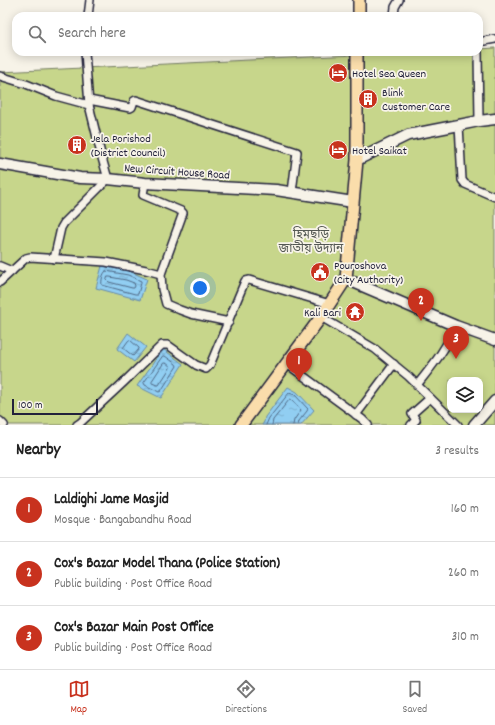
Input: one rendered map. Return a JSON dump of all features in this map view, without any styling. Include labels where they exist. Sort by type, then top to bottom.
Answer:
[{"type":"main road","points":[[359,0],[359,12]]},
{"type":"main road","points":[[241,425],[321,317],[346,279],[357,160],[357,56]]},
{"type":"street","points":[[88,12],[90,0]]},
{"type":"street","points":[[394,12],[395,7],[399,0]]},
{"type":"street","points":[[483,41],[495,39]]},
{"type":"street","points":[[54,259],[61,228],[64,223],[108,179],[89,103],[85,56]]},
{"type":"street","points":[[478,56],[479,121]]},
{"type":"street","points":[[0,76],[26,84],[56,96],[89,103],[130,108],[136,100],[297,152],[292,192]]},
{"type":"street","points":[[357,160],[408,135],[495,119]]},
{"type":"street","points":[[459,125],[463,183],[495,196]]},
{"type":"street","name":"New Circuit House Road","points":[[0,164],[80,178],[276,190],[353,202]]},
{"type":"street","points":[[145,183],[143,195],[182,211],[183,213],[161,274],[162,289],[166,304],[191,314],[228,322]]},
{"type":"street","points":[[0,282],[26,258],[106,262],[161,274]]},
{"type":"street","points":[[0,266],[12,271]]},
{"type":"street","points":[[346,279],[456,326],[495,340]]},
{"type":"street","points":[[77,425],[162,345],[168,345],[196,366],[206,369],[210,365],[245,281],[249,280],[330,304]]},
{"type":"street","points":[[321,317],[375,349],[408,376],[458,425]]},
{"type":"street","points":[[417,385],[445,347],[456,326]]},
{"type":"street","points":[[287,364],[368,425]]},
{"type":"street","points":[[356,415],[394,364]]},
{"type":"street","points":[[411,425],[416,420],[412,414],[430,398]]},
{"type":"street","points":[[474,425],[495,401]]},
{"type":"street","points":[[0,421],[4,425]]},
{"type":"green space","name":"হিমছড়ি জাতীয় উদ্যান","points":[[495,48],[495,425],[0,425],[0,72],[333,56],[483,56],[483,49]]},
{"type":"water","points":[[102,266],[129,271],[147,279],[140,300],[96,288]]},
{"type":"water","points":[[128,333],[146,347],[134,362],[117,349]]},
{"type":"water","points":[[163,349],[183,364],[161,398],[137,386]]},
{"type":"water","points":[[288,387],[297,392],[314,410],[301,425],[262,425],[265,417]]},
{"type":"place","name":"Hotel Sea Queen","points":[[338,73]]},
{"type":"place","name":"Blink Customer Care","points":[[368,99]]},
{"type":"place","name":"Jela Porishod (District Council)","points":[[77,145]]},
{"type":"place","name":"Hotel Saikat","points":[[338,150]]},
{"type":"place","name":"Pouroshova (City Authority)","points":[[320,272]]},
{"type":"place","name":"Kali Bari","points":[[355,312]]},
{"type":"place","name":"Cox's Bazar Model Thana (Police Station)","points":[[421,321]]},
{"type":"place","name":"Cox's Bazar Main Post Office","points":[[456,359]]},
{"type":"place","name":"Laldighi Jame Masjid","points":[[299,381]]}]
